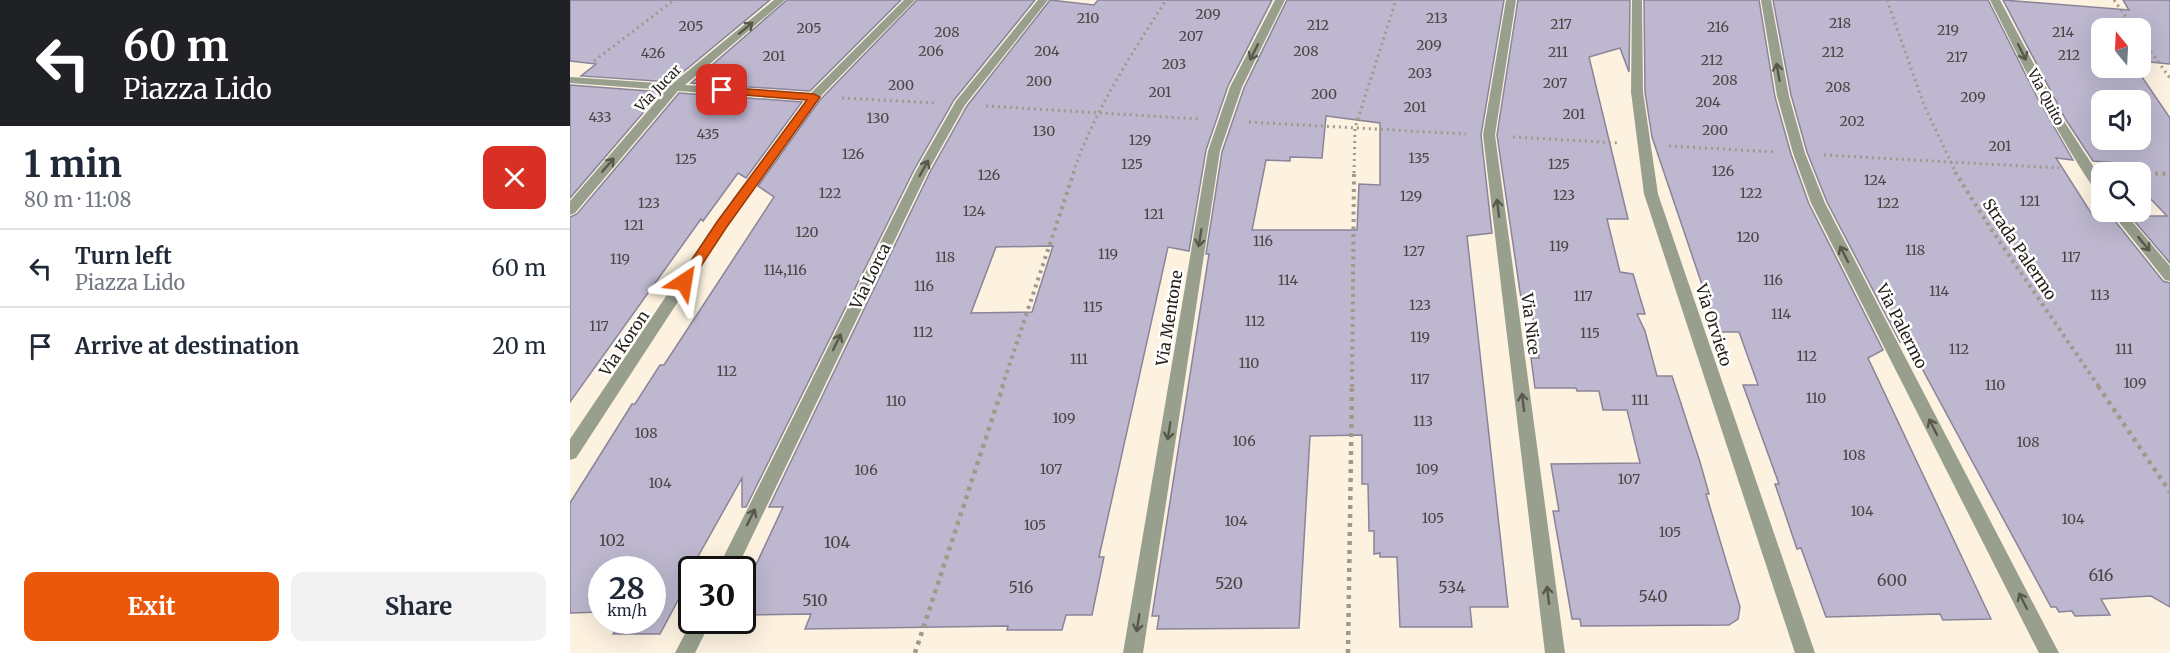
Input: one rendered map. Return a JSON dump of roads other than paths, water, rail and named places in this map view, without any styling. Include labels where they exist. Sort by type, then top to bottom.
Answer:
[{"type":"street","name":"Via Jucar","points":[[570,210],[675,87],[780,0]]},
{"type":"street","name":"Via Koron","points":[[570,453],[721,225],[814,97],[910,0]]},
{"type":"street","name":"Via Lorca","points":[[733,556],[922,171],[960,104],[1042,0]]},
{"type":"street","name":"Via Mentone","points":[[1133,653],[1214,152],[1236,87],[1280,0]]},
{"type":"street","name":"Via Nice","points":[[1511,0],[1489,135],[1555,653]]},
{"type":"street","name":"Via Orvieto","points":[[1637,0],[1637,92],[1652,194],[1805,653]]},
{"type":"street","name":"Via Palermo","points":[[1766,0],[1783,96],[1798,153],[1818,203],[2049,653]]},
{"type":"street","name":"Via Quito","points":[[1995,0],[2048,102],[2091,176]]},
{"type":"street","points":[[570,80],[814,97]]},
{"type":"street","points":[[2125,222],[2170,276]]},
{"type":"street","points":[[685,653],[694,634]]}]
